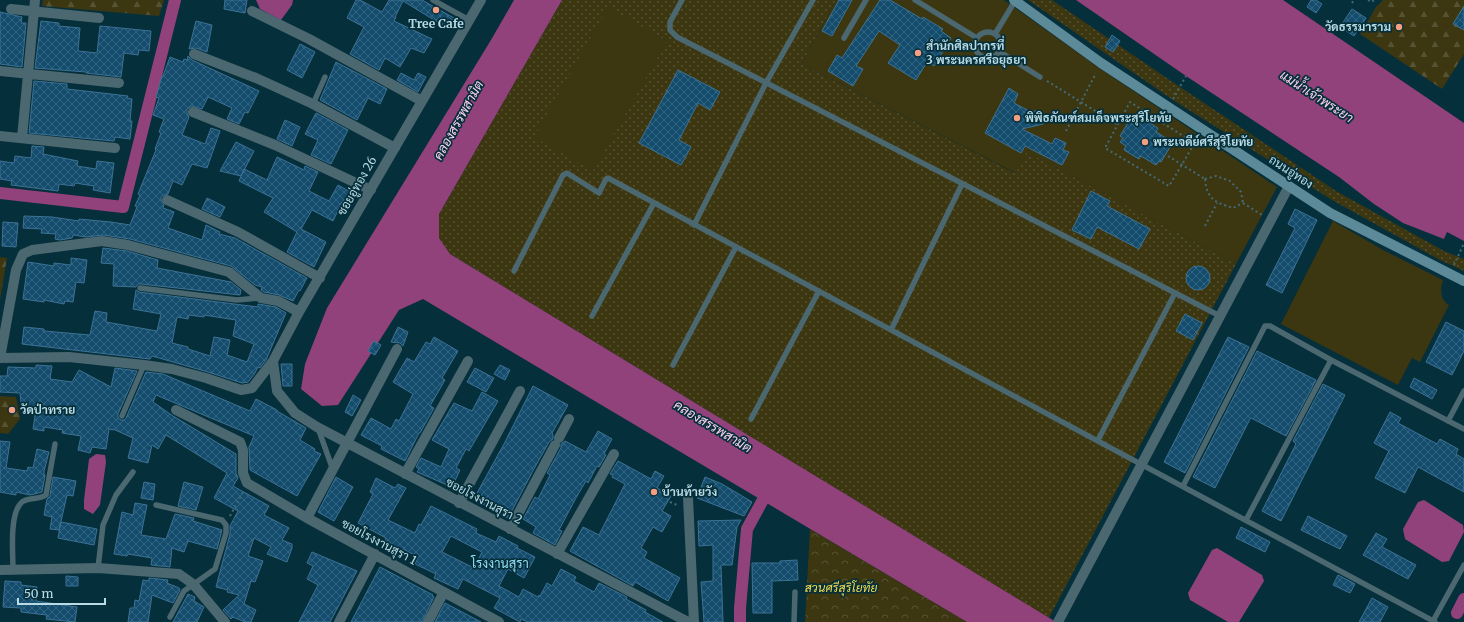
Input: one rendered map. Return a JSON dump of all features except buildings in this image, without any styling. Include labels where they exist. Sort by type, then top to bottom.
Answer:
[{"type":"main road","name":"ถนนอู่ทอง","points":[[1014,0],[1101,63],[1330,213],[1464,281]]},
{"type":"street","points":[[22,138],[35,0]]},
{"type":"street","name":"ซอยอู่ทอง 26","points":[[0,358],[69,357],[144,365],[172,369],[206,378],[241,390],[252,388],[273,361],[299,312],[481,0]]},
{"type":"street","points":[[10,9],[99,18]]},
{"type":"street","points":[[252,11],[309,39],[422,101]]},
{"type":"street","points":[[194,54],[256,78],[313,104],[395,148]]},
{"type":"street","points":[[0,71],[119,83]]},
{"type":"street","points":[[193,112],[269,143],[370,190]]},
{"type":"street","points":[[0,136],[115,148]]},
{"type":"street","points":[[1058,622],[1289,186]]},
{"type":"street","points":[[167,200],[238,232],[320,278]]},
{"type":"street","points":[[0,358],[16,270],[23,254],[32,250],[102,241],[128,245],[229,272],[261,298],[278,301],[299,312]]},
{"type":"street","points":[[307,518],[397,349]]},
{"type":"street","name":"ซอยโรงงานสุรา 2","points":[[273,361],[277,391],[295,413],[318,428],[688,622]]},
{"type":"street","points":[[405,474],[468,361]]},
{"type":"street","points":[[459,503],[520,391]]},
{"type":"street","points":[[176,410],[240,442],[243,450],[243,473],[247,483]]},
{"type":"street","points":[[510,530],[569,419]]},
{"type":"street","points":[[557,554],[614,454]]},
{"type":"street","name":"ซอยโรงงานสุรา 1","points":[[247,483],[307,518],[499,622]]},
{"type":"street","points":[[688,498],[694,622]]},
{"type":"street","points":[[339,622],[375,554]]},
{"type":"street","points":[[0,570],[98,568],[179,574],[193,584],[225,622]]},
{"type":"street","points":[[428,622],[444,592]]},
{"type":"lane","points":[[433,0],[469,20]]},
{"type":"lane","points":[[682,0],[670,22],[670,30],[677,36],[1220,316]]},
{"type":"lane","points":[[694,225],[766,83],[813,0]]},
{"type":"lane","points":[[844,38],[866,0]]},
{"type":"lane","points":[[915,0],[977,38]]},
{"type":"lane","points":[[995,34],[1014,0]]},
{"type":"lane","points":[[988,32],[995,34],[1000,39],[1000,52],[993,58],[984,58],[975,47],[977,38],[988,32]]},
{"type":"lane","points":[[1000,52],[1040,77]]},
{"type":"lane","points":[[313,104],[325,77]]},
{"type":"lane","points":[[514,271],[565,174],[567,173],[599,193],[606,179],[608,178],[1434,621],[1464,565]]},
{"type":"lane","points":[[891,330],[962,184]]},
{"type":"lane","points":[[592,316],[654,203]]},
{"type":"lane","points":[[673,365],[736,247]]},
{"type":"lane","points":[[140,288],[238,300],[261,298]]},
{"type":"lane","points":[[751,419],[819,291]]},
{"type":"lane","points":[[1098,440],[1175,293]]},
{"type":"lane","points":[[1183,486],[1265,326],[1270,326],[1331,360],[1464,429]]},
{"type":"lane","points":[[1246,520],[1331,360]]},
{"type":"lane","points":[[122,416],[144,365]]},
{"type":"lane","points":[[1448,421],[1464,390]]},
{"type":"lane","points":[[318,428],[332,470]]},
{"type":"lane","points":[[13,570],[14,516],[18,507],[23,501],[41,498],[46,495],[55,444]]},
{"type":"lane","points":[[98,568],[103,525],[116,494],[133,472]]},
{"type":"lane","points":[[156,504],[222,520],[226,525],[226,533],[215,570],[184,591],[170,617]]},
{"type":"lane","points":[[794,622],[795,592]]},
{"type":"path","points":[[1368,0],[1372,2],[1374,0]]},
{"type":"path","points":[[1066,131],[1101,63]]},
{"type":"path","points":[[1180,87],[1186,76]]},
{"type":"path","points":[[1040,77],[1118,124]]},
{"type":"path","points":[[1194,143],[1130,102],[1105,148],[1170,186],[1202,129]]},
{"type":"path","points":[[1168,156],[1205,179],[1216,176],[1230,181],[1241,192],[1243,203],[1270,220]]},
{"type":"path","points":[[1205,179],[1206,191],[1217,203],[1233,208],[1243,203]]},
{"type":"path","points":[[1205,226],[1217,203]]},
{"type":"path","points":[[1458,257],[1464,243]]},
{"type":"path","points":[[226,525],[247,483]]},
{"type":"green space","points":[[43,0],[164,0],[159,16],[42,6]]},
{"type":"green space","points":[[562,0],[836,0],[802,64],[1015,173],[1026,151],[1236,264],[1049,618],[450,254],[439,238],[439,214]]},
{"type":"green space","points":[[836,0],[1004,0],[1099,68],[1277,187],[1236,264],[1027,152],[1016,173],[802,64]]},
{"type":"green space","points":[[1028,0],[1052,0],[1336,191],[1444,251],[1464,259],[1464,271],[1440,260],[1332,200],[1173,100]]},
{"type":"green space","name":"วัดธรรมาราม","points":[[1383,0],[1464,0],[1464,54],[1442,89],[1360,34],[1376,7]]},
{"type":"green space","points":[[608,7],[667,41],[593,171],[534,137]]},
{"type":"green space","points":[[1333,221],[1383,250],[1443,280],[1441,287],[1442,297],[1449,305],[1420,362],[1412,358],[1398,385],[1281,324]]},
{"type":"green space","points":[[0,257],[7,258],[0,300]]},
{"type":"green space","points":[[0,396],[16,397],[20,419],[8,434],[0,433]]},
{"type":"green space","name":"สวนศรีสุริโยทัย","points":[[810,529],[967,622],[805,622]]},
{"type":"water","points":[[256,0],[293,0],[292,5],[281,20],[260,9]]},
{"type":"water","name":"คลองสรรพสามิต","points":[[514,0],[562,0],[439,214],[439,238],[450,254],[1056,622],[967,622],[423,299],[399,310],[338,405],[322,406],[301,389],[305,364],[327,308]]},
{"type":"water","name":"แม่น้ำเจ้าพระยา","points":[[1076,0],[1283,0],[1464,123],[1464,241],[1447,232],[1444,239],[1403,223],[1374,204],[1339,177],[1186,76]]},
{"type":"water","points":[[96,454],[105,455],[106,462],[100,505],[93,514],[84,509],[84,500],[89,459]]},
{"type":"water","points":[[1424,500],[1463,525],[1464,532],[1449,561],[1442,562],[1405,539],[1403,529],[1418,502]]},
{"type":"water","points":[[1217,548],[1262,575],[1264,581],[1239,622],[1228,622],[1190,600],[1188,593],[1212,550]]},
{"type":"waterway","points":[[0,193],[123,207],[175,0]]},
{"type":"waterway","points":[[740,622],[747,529],[770,487]]},
{"type":"waterway","points":[[1457,613],[1464,599]]},
{"type":"place","name":"Tree Cafe","points":[[436,10]]},
{"type":"place","name":"วัดธรรมาราม","points":[[1399,27]]},
{"type":"place","name":"สำนักศิลปากรที่ 3 พระนครศรีอยุธยา","points":[[918,53]]},
{"type":"place","name":"พิพิธภัณฑ์สมเด็จพระสุริโยทัย","points":[[1017,118]]},
{"type":"place","name":"พระเจดีย์ศรีสุริโยทัย","points":[[1145,142]]},
{"type":"place","name":"วัดป่าทราย","points":[[12,410]]},
{"type":"place","name":"บ้านท้ายวัง","points":[[654,492]]},
{"type":"district","name":"โรงงานสุรา","points":[[500,563]]}]
